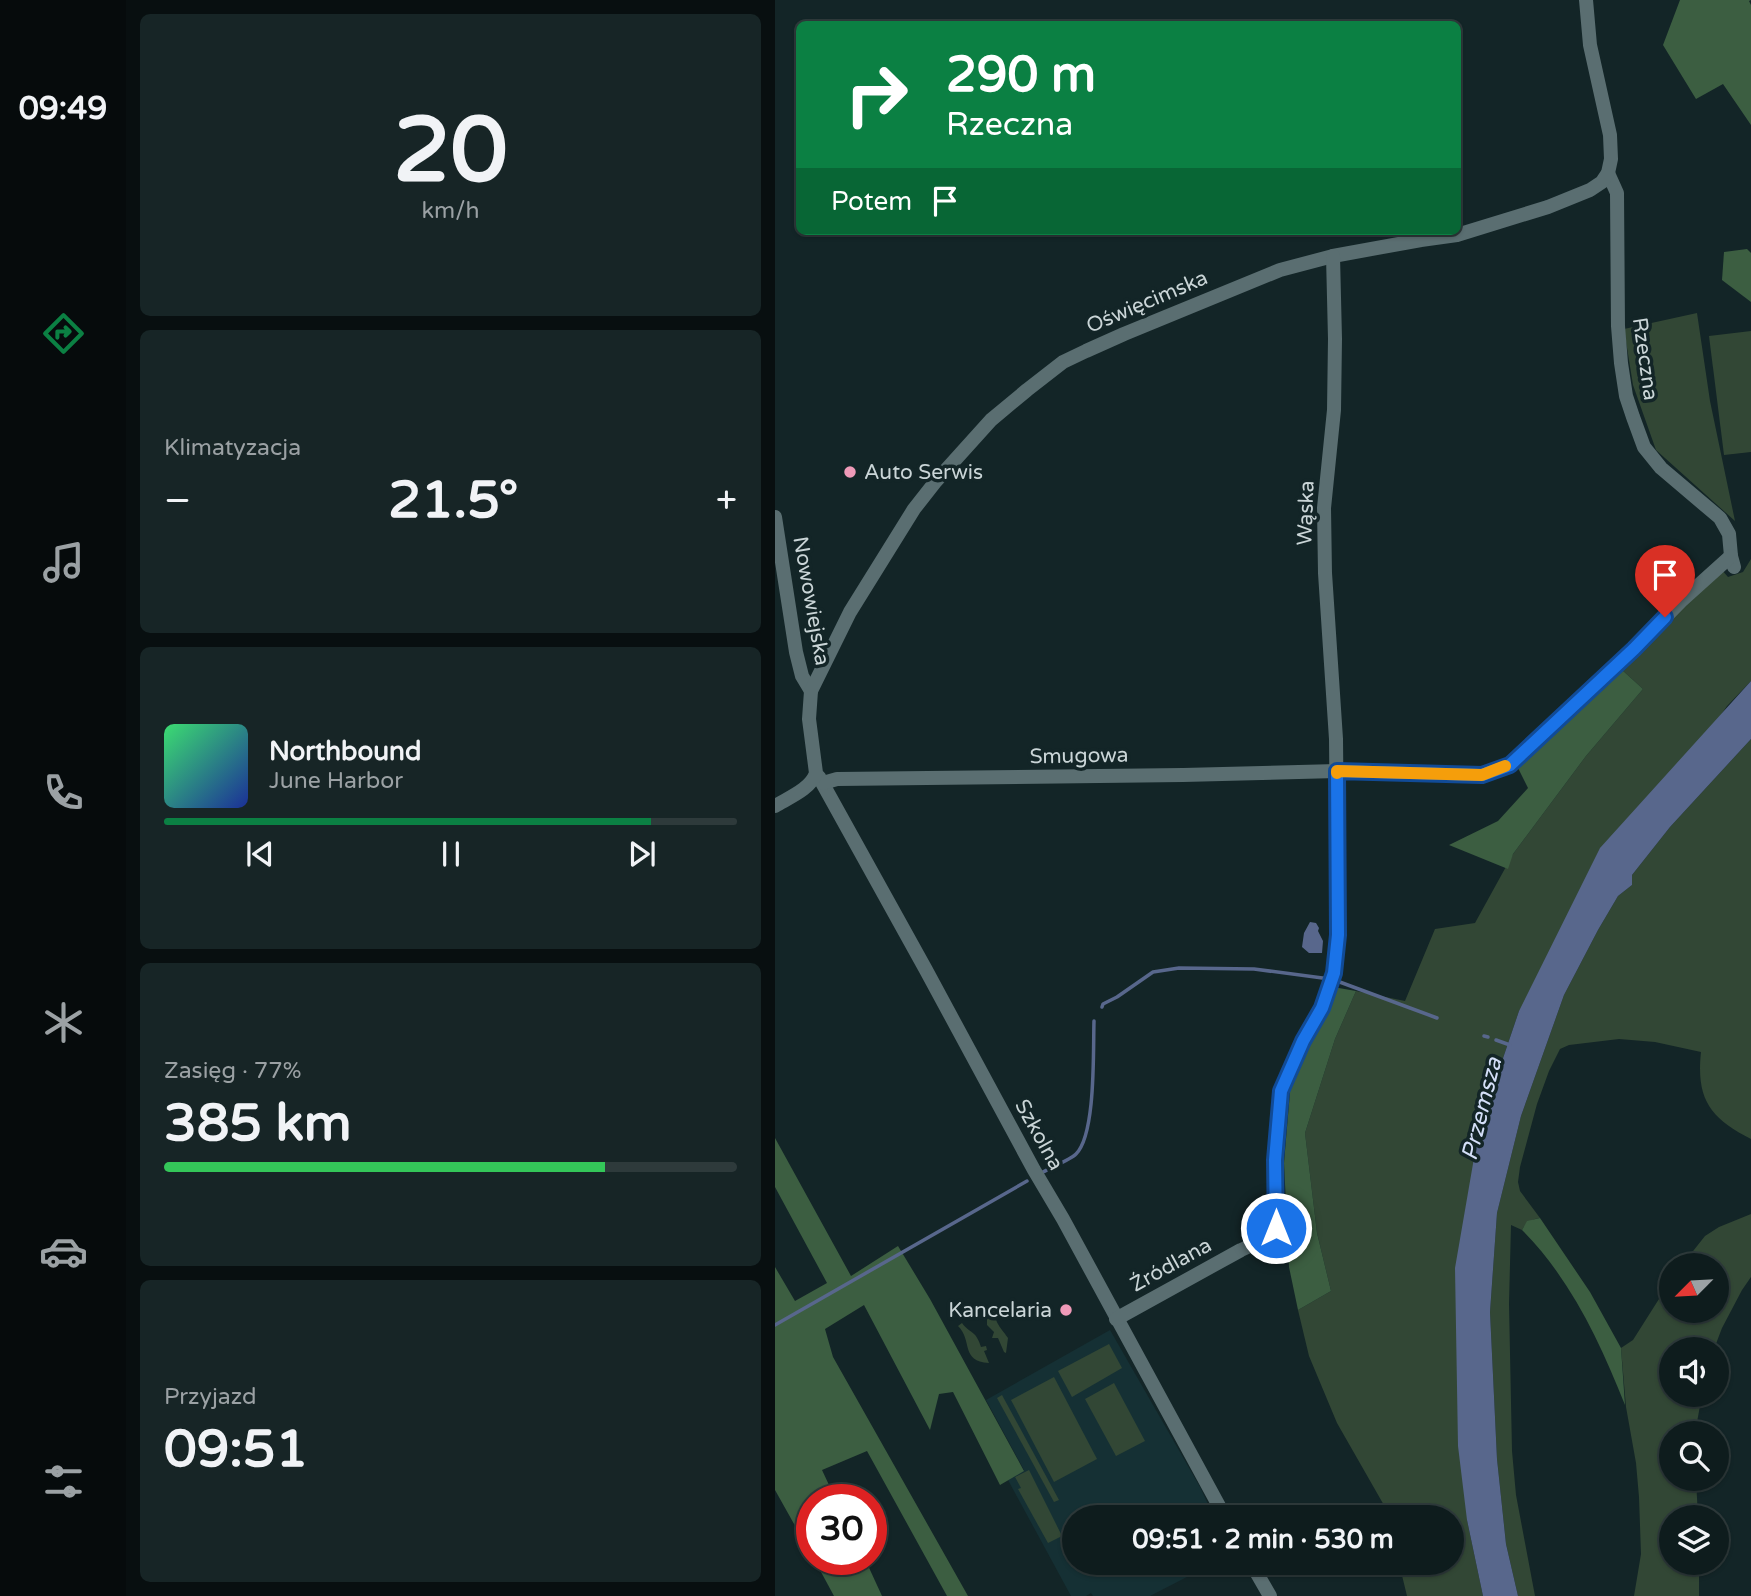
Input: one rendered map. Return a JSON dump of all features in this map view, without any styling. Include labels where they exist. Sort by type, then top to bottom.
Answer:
[{"type":"street","points":[[1586,0],[1589,45],[1610,135],[1611,159],[1608,173]]},
{"type":"street","name":"Oświęcimska","points":[[1461,234],[1548,208],[1590,190],[1602,182],[1608,173]]},
{"type":"street","name":"Rzeczna","points":[[1337,771],[1482,775],[1510,765],[1634,649],[1681,601],[1721,567],[1732,562],[1729,534],[1720,518],[1661,468],[1644,447],[1633,417],[1623,374],[1618,327],[1617,193],[1608,173]]},
{"type":"street","name":"Oświęcimska","points":[[819,778],[808,719],[811,691],[850,612],[914,509],[991,420],[1063,362],[1280,270],[1333,256],[1457,235]]},
{"type":"street","name":"Wąska","points":[[1333,256],[1334,410],[1324,508],[1325,573],[1337,771]]},
{"type":"street","name":"Nowowiejska","points":[[775,517],[799,664],[802,676],[811,691]]},
{"type":"street","name":"Smugowa","points":[[819,778],[1337,771]]},
{"type":"street","name":"Źródlana","points":[[1116,1319],[1264,1239],[1276,1228],[1275,1160],[1281,1091],[1303,1041],[1322,1008],[1331,979],[1338,935],[1337,771]]},
{"type":"street","points":[[775,806],[819,778]]},
{"type":"street","name":"Szkolna","points":[[819,778],[1218,1505]]},
{"type":"street","points":[[1258,1575],[1270,1596]]},
{"type":"shaded area","points":[[1110,1330],[1208,1505],[1062,1505],[1062,1575],[1191,1575],[1150,1596],[1093,1596],[1091,1593],[1086,1596],[1071,1596],[1008,1480],[1024,1470],[986,1400]]},
{"type":"green space","points":[[1680,0],[1751,0],[1751,125],[1723,84],[1696,99],[1663,45]]},
{"type":"green space","points":[[1747,249],[1751,253],[1751,302],[1722,280],[1724,252]]},
{"type":"green space","points":[[1697,313],[1710,401],[1735,521],[1656,450],[1633,385],[1624,329]]},
{"type":"green space","points":[[1751,331],[1751,452],[1724,455],[1709,336]]},
{"type":"green space","points":[[1751,559],[1751,681],[1727,706],[1519,1011],[1479,1129],[1467,1520],[1483,1596],[1407,1596],[1402,1575],[1464,1575],[1464,1505],[1384,1505],[1337,1423],[1309,1356],[1298,1310],[1331,1291],[1317,1233],[1305,1133],[1335,1039],[1356,991],[1405,1001],[1435,929],[1475,923],[1513,854],[1586,756],[1643,689],[1621,669],[1721,569],[1728,577],[1743,572]]},
{"type":"green space","points":[[1621,669],[1643,689],[1586,756],[1513,854],[1508,869],[1449,845],[1498,821],[1528,788],[1516,764]]},
{"type":"green space","points":[[1751,739],[1751,1139],[1725,1123],[1709,1105],[1701,1082],[1701,1052],[1655,1042],[1619,1039],[1569,1045],[1560,1049],[1537,1104],[1518,1182],[1520,1191],[1540,1218],[1529,1222],[1522,1230],[1511,1225],[1509,1304],[1512,1451],[1516,1495],[1535,1596],[1518,1596],[1506,1544],[1497,1459],[1490,1312],[1497,1213],[1521,1116],[1564,995],[1618,896],[1632,885],[1632,875],[1670,827]]},
{"type":"green space","points":[[1333,987],[1356,991],[1335,1039],[1305,1133],[1317,1233],[1331,1291],[1298,1310],[1289,1267],[1284,1163],[1292,1068]]},
{"type":"green space","points":[[775,1138],[851,1276],[898,1246],[1024,1471],[1000,1485],[953,1392],[939,1394],[930,1430],[864,1305],[825,1329],[833,1357],[968,1596],[947,1596],[867,1451],[822,1470],[829,1484],[796,1484],[796,1527],[775,1490],[775,1267],[795,1301],[827,1283],[775,1187]]},
{"type":"green space","points":[[1751,1214],[1751,1277],[1729,1315],[1729,1253],[1692,1253],[1705,1236]]},
{"type":"green space","points":[[1540,1218],[1590,1292],[1621,1348],[1625,1405],[1582,1312],[1555,1269],[1522,1230],[1527,1221]]},
{"type":"green space","points":[[1659,1299],[1659,1323],[1725,1323],[1719,1337],[1659,1337],[1659,1407],[1700,1407],[1697,1421],[1659,1421],[1659,1491],[1697,1491],[1697,1505],[1659,1505],[1659,1575],[1699,1575],[1699,1596],[1634,1596],[1641,1554],[1639,1497],[1626,1407],[1621,1348],[1633,1340]]},
{"type":"green space","points":[[995,1306],[996,1320],[1008,1338],[1006,1353],[998,1338],[992,1338],[994,1332],[987,1325],[987,1307]]},
{"type":"green space","points":[[962,1323],[975,1335],[981,1347],[986,1346],[987,1350],[984,1351],[989,1363],[970,1354],[958,1326]]},
{"type":"green space","points":[[1109,1344],[1122,1368],[1072,1397],[1058,1371]]},
{"type":"green space","points":[[1054,1377],[1097,1459],[1054,1482],[1011,1400]]},
{"type":"green space","points":[[1114,1383],[1145,1441],[1116,1456],[1085,1399]]},
{"type":"green space","points":[[1002,1395],[1059,1500],[1054,1502],[997,1398]]},
{"type":"green space","points":[[1029,1470],[1062,1536],[1048,1543],[1018,1489],[1021,1488],[1015,1477]]},
{"type":"green space","points":[[823,1575],[872,1575],[882,1596],[834,1596]]},
{"type":"water","points":[[1751,681],[1751,739],[1670,827],[1632,875],[1632,885],[1618,896],[1564,995],[1521,1116],[1497,1213],[1490,1312],[1497,1459],[1506,1544],[1518,1596],[1483,1596],[1467,1520],[1458,1446],[1455,1268],[1479,1129],[1519,1011],[1600,848]]},
{"type":"water","points":[[1310,922],[1316,923],[1319,928],[1323,941],[1322,953],[1309,953],[1302,947],[1304,933]]},
{"type":"waterway","points":[[1102,1007],[1153,972],[1179,968],[1254,969],[1330,979]]},
{"type":"waterway","points":[[1337,981],[1437,1018]]},
{"type":"waterway","points":[[1043,1172],[1076,1154],[1082,1144],[1087,1129],[1092,1091],[1094,1021]]},
{"type":"waterway","points":[[1484,1036],[1488,1037]]},
{"type":"waterway","points":[[1496,1040],[1510,1045]]},
{"type":"waterway","points":[[775,1325],[1027,1181]]},
{"type":"slow traffic","points":[[1337,773],[1482,775],[1505,766]]},
{"type":"place","name":"Auto Serwis","points":[[850,472]]},
{"type":"place","name":"Kancelaria","points":[[1066,1310]]},
{"type":"route","points":[[1276,1228],[1275,1160],[1281,1091],[1303,1041],[1322,1008],[1334,973],[1338,935],[1337,771],[1482,775],[1510,765],[1665,617]]},
{"type":"water label","name":"Przemsza","points":[[1482,1109]]}]
